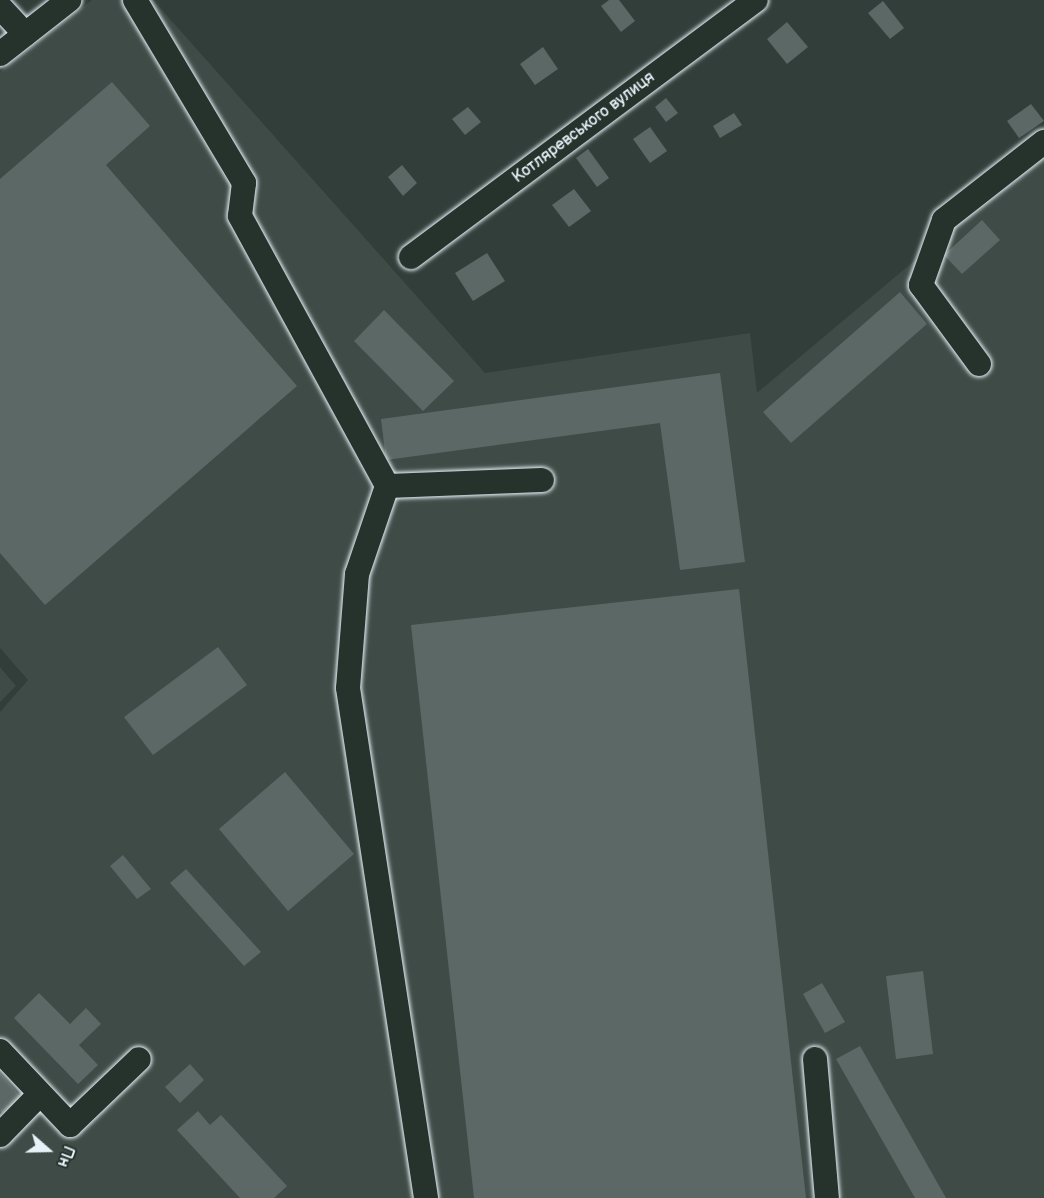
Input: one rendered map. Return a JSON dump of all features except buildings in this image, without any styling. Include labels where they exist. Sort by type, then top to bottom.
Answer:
[{"type":"street","points":[[0,54],[69,0]]},
{"type":"street","points":[[135,0],[244,183],[240,216],[387,486],[357,574],[348,688],[426,1198]]},
{"type":"street","name":"Котляревського вулиця","points":[[411,257],[756,0]]},
{"type":"street","points":[[0,7],[25,34]]},
{"type":"street","points":[[979,364],[921,285],[944,220],[1044,142]]},
{"type":"street","points":[[387,486],[542,480]]},
{"type":"street","points":[[0,1051],[39,1095],[70,1125],[139,1059]]},
{"type":"street","points":[[815,1059],[827,1198]]},
{"type":"street","points":[[0,1135],[39,1095]]},
{"type":"shaded area","points":[[92,0],[153,0],[485,373],[750,333],[757,393],[1044,152],[1044,1198],[0,1198],[0,712],[28,680],[0,648],[0,72]]},
{"type":"shaded area","points":[[0,667],[16,686],[0,702]]}]
